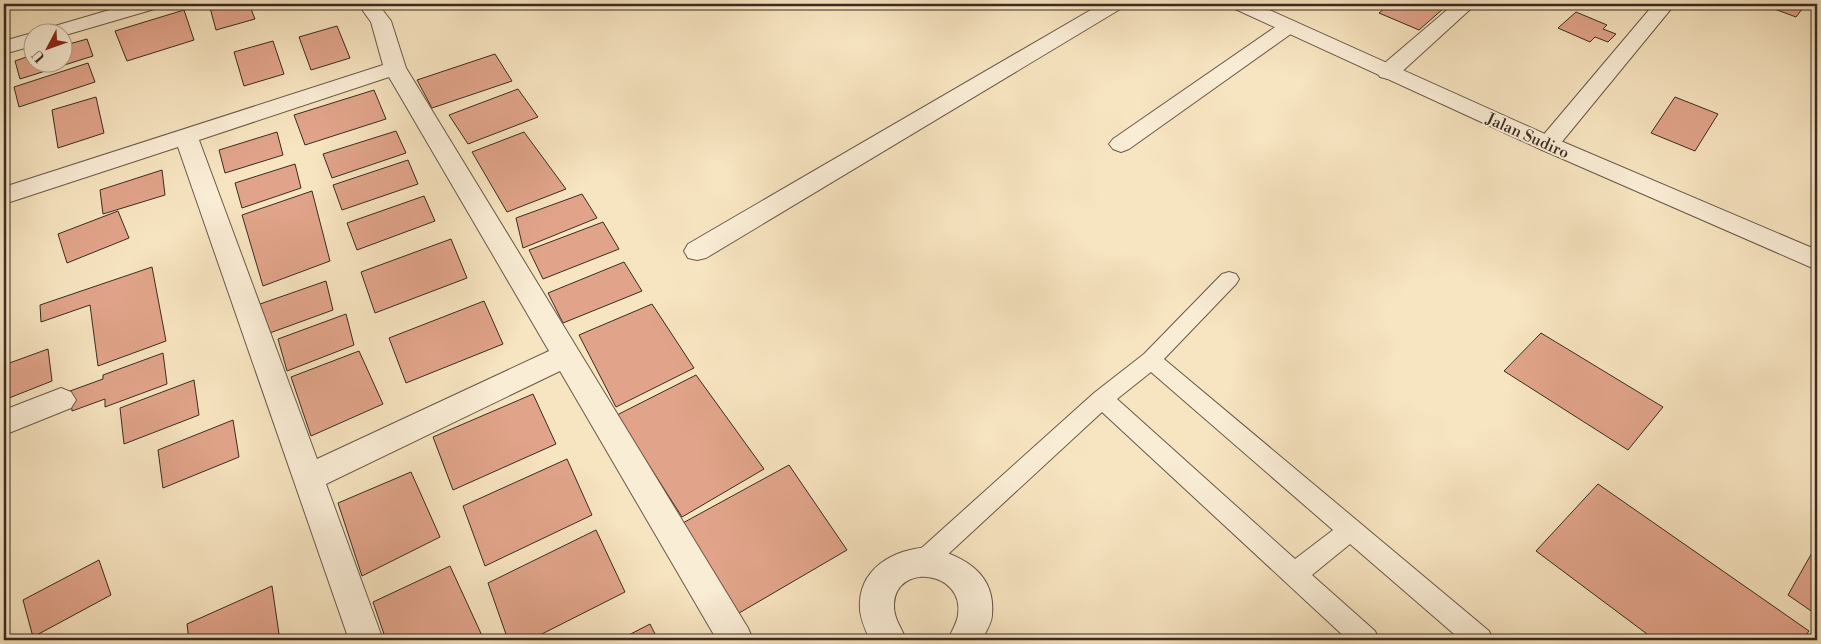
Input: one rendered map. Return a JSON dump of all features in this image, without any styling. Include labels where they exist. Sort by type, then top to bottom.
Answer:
[{"type":"street","points":[[72,27],[151,4]]},
{"type":"street","points":[[368,4],[381,21],[395,68],[736,640]]},
{"type":"street","points":[[697,251],[1115,4]]},
{"type":"street","points":[[1388,72],[1466,4]]},
{"type":"street","points":[[1548,144],[1665,4]]},
{"type":"street","name":"Jalan Sudiro","points":[[1246,5],[1288,27],[1548,144],[1817,261]]},
{"type":"street","points":[[1121,144],[1288,27]]},
{"type":"street","points":[[4,48],[22,42]]},
{"type":"street","points":[[4,196],[395,68]]},
{"type":"street","points":[[186,136],[366,640]]},
{"type":"street","points":[[308,478],[567,355]]},
{"type":"street","points":[[4,423],[61,400]]},
{"type":"street","points":[[879,637],[876,614],[877,598],[883,583],[894,572],[908,564],[924,561],[940,563],[955,570],[967,581],[975,595],[977,612],[973,636]]},
{"type":"lane","points":[[924,561],[1102,399],[1151,360],[1229,279]]},
{"type":"lane","points":[[1151,360],[1480,640]]},
{"type":"lane","points":[[1102,399],[1366,640]]},
{"type":"lane","points":[[1294,574],[1351,530]]},
{"type":"building","points":[[209,4],[249,4],[255,19],[216,30]]},
{"type":"building","points":[[273,4],[295,4],[275,9]]},
{"type":"building","points":[[1390,4],[1434,4],[1444,8],[1419,30],[1379,13]]},
{"type":"building","points":[[1761,4],[1806,4],[1796,17]]},
{"type":"building","points":[[184,10],[194,40],[127,61],[115,31]]},
{"type":"building","points":[[1576,12],[1607,25],[1603,29],[1616,34],[1608,42],[1595,37],[1590,42],[1558,28]]},
{"type":"building","points":[[337,26],[350,58],[311,70],[299,37]]},
{"type":"building","points":[[87,39],[93,56],[72,63],[72,43]]},
{"type":"building","points":[[273,41],[284,74],[244,86],[234,52]]},
{"type":"building","points":[[495,54],[512,81],[432,108],[417,80]]},
{"type":"building","points":[[22,59],[22,72],[42,72],[20,79],[15,61]]},
{"type":"building","points":[[88,63],[95,82],[19,107],[14,87],[60,72],[72,72],[72,68]]},
{"type":"building","points":[[518,89],[538,117],[468,144],[449,115]]},
{"type":"building","points":[[374,90],[386,119],[305,145],[294,115]]},
{"type":"building","points":[[96,97],[104,133],[58,148],[52,110]]},
{"type":"building","points":[[1675,97],[1718,114],[1695,151],[1651,133]]},
{"type":"building","points":[[396,131],[406,153],[332,178],[323,154]]},
{"type":"building","points":[[277,132],[283,155],[225,173],[219,150]]},
{"type":"building","points":[[524,132],[566,189],[507,212],[472,152]]},
{"type":"building","points":[[408,160],[418,184],[342,210],[333,185]]},
{"type":"building","points":[[295,164],[301,188],[242,208],[235,183]]},
{"type":"building","points":[[162,170],[165,195],[103,214],[100,190]]},
{"type":"building","points":[[312,191],[330,261],[263,286],[242,215]]},
{"type":"building","points":[[582,194],[597,218],[523,248],[516,218]]},
{"type":"building","points":[[424,196],[435,221],[357,250],[347,223]]},
{"type":"building","points":[[118,211],[129,238],[67,263],[58,234]]},
{"type":"building","points":[[603,222],[619,249],[543,279],[529,250]]},
{"type":"building","points":[[451,239],[467,278],[375,313],[361,272]]},
{"type":"building","points":[[624,262],[642,291],[563,323],[548,293]]},
{"type":"building","points":[[152,267],[166,341],[98,366],[90,305],[41,322],[40,305]]},
{"type":"building","points":[[326,281],[333,310],[267,334],[260,304]]},
{"type":"building","points":[[484,301],[503,344],[406,383],[389,338]]},
{"type":"building","points":[[652,304],[694,368],[616,407],[579,335]]},
{"type":"building","points":[[346,314],[354,345],[287,371],[278,339]]},
{"type":"building","points":[[1541,333],[1663,407],[1628,450],[1504,371]]},
{"type":"building","points":[[48,349],[52,381],[4,400],[4,365]]},
{"type":"building","points":[[359,351],[383,404],[311,436],[291,377]]},
{"type":"building","points":[[163,353],[167,384],[105,407],[105,399],[72,411],[70,391],[103,379],[103,375]]},
{"type":"building","points":[[696,375],[764,469],[682,517],[617,415]]},
{"type":"building","points":[[194,380],[199,415],[124,444],[120,408]]},
{"type":"building","points":[[533,394],[556,444],[453,490],[433,437]]},
{"type":"building","points":[[233,420],[239,457],[163,488],[158,450]]},
{"type":"building","points":[[567,459],[592,515],[485,566],[463,506]]},
{"type":"building","points":[[789,465],[847,550],[734,616],[681,524]]},
{"type":"building","points":[[411,472],[440,537],[362,576],[338,503]]},
{"type":"building","points":[[1598,484],[1809,631],[1802,640],[1655,640],[1536,551]]},
{"type":"building","points":[[596,530],[625,592],[530,640],[508,640],[488,583]]},
{"type":"building","points":[[1817,544],[1817,615],[1788,595]]},
{"type":"building","points":[[99,560],[111,595],[33,637],[23,600]]},
{"type":"building","points":[[450,566],[484,640],[386,640],[373,602]]},
{"type":"building","points":[[272,586],[279,634],[265,640],[189,640],[187,624]]},
{"type":"building","points":[[650,624],[658,640],[619,640]]}]
